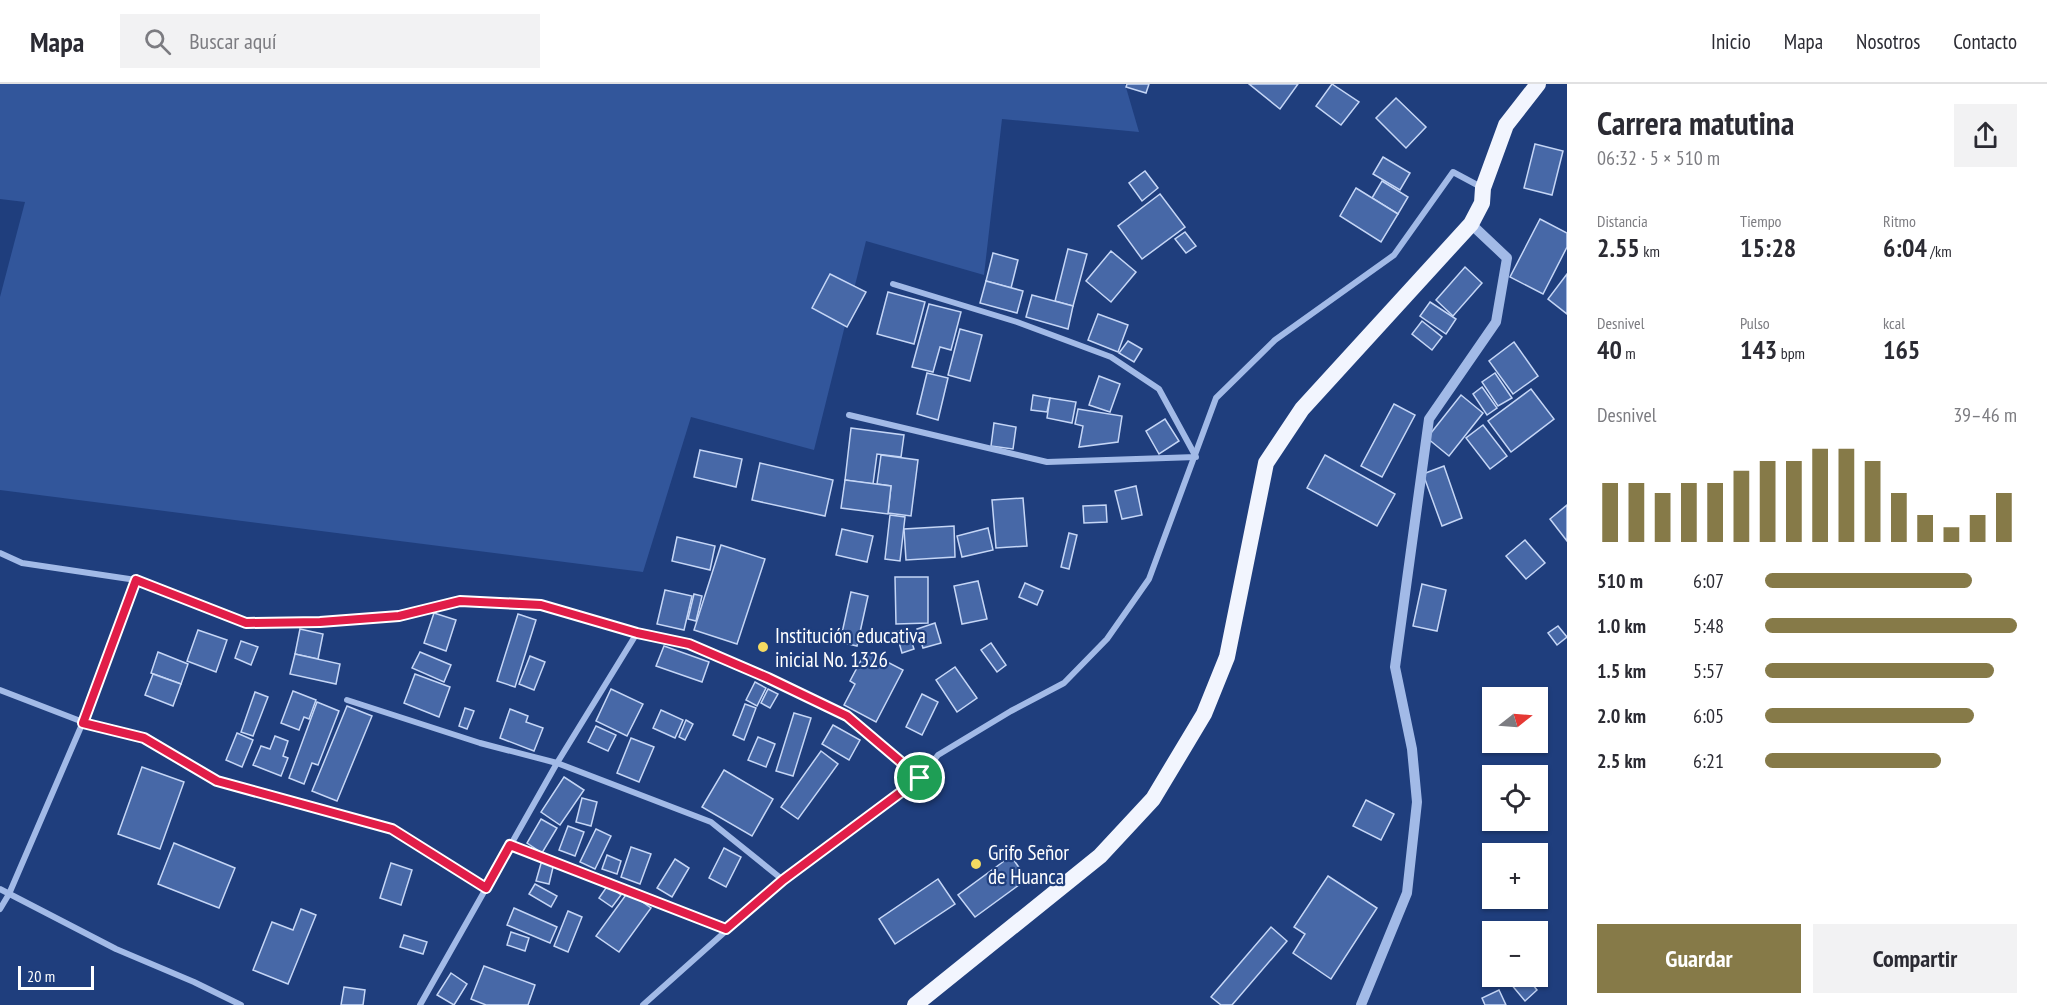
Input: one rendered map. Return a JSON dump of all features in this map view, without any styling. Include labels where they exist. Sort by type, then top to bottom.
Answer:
[{"type":"highway","points":[[915,1005],[1100,856],[1153,799],[1204,714],[1227,657],[1266,463],[1302,409],[1471,224],[1482,203],[1483,188],[1506,125],[1538,84]]},
{"type":"street","points":[[643,1005],[783,880],[920,778],[938,755],[1064,683],[1107,639],[1149,579],[1216,398],[1275,340],[1394,255],[1454,172],[1483,188]]},
{"type":"street","points":[[1361,1005],[1407,893],[1417,802],[1412,749],[1395,667],[1429,418],[1496,322],[1507,258],[1471,224]]},
{"type":"street","points":[[893,284],[1017,322],[1111,357],[1158,389],[1196,457]]},
{"type":"street","points":[[849,415],[1047,462],[1196,457]]},
{"type":"street","points":[[0,553],[22,563],[136,580],[246,623],[320,622],[399,616],[460,601],[541,605],[637,633],[689,644],[847,716],[920,778]]},
{"type":"street","points":[[0,909],[9,894],[83,723],[136,580]]},
{"type":"street","points":[[420,1005],[557,763],[637,633]]},
{"type":"street","points":[[0,690],[83,723],[144,738],[217,781],[392,829],[486,888]]},
{"type":"street","points":[[347,700],[480,743],[557,763],[711,822],[783,880]]},
{"type":"street","points":[[510,845],[726,929]]},
{"type":"street","points":[[0,889],[116,949],[241,1005]]},
{"type":"shaded area","points":[[0,84],[1125,84],[1139,132],[1002,119],[984,275],[866,241],[814,450],[691,417],[643,572],[0,490],[0,297],[25,202],[0,199]]},
{"type":"building","points":[[1127,84],[1149,84],[1146,93],[1126,87]]},
{"type":"building","points":[[1249,84],[1298,84],[1280,109]]},
{"type":"building","points":[[1332,84],[1359,102],[1341,125],[1316,106]]},
{"type":"building","points":[[1396,98],[1426,127],[1406,148],[1376,118]]},
{"type":"building","points":[[1535,144],[1563,151],[1552,195],[1524,188]]},
{"type":"building","points":[[1383,157],[1410,173],[1400,190],[1373,174]]},
{"type":"building","points":[[1145,171],[1158,188],[1142,201],[1129,183]]},
{"type":"building","points":[[1382,181],[1408,197],[1398,214],[1372,198]]},
{"type":"building","points":[[1356,188],[1398,214],[1381,242],[1340,216]]},
{"type":"building","points":[[1160,194],[1185,227],[1142,259],[1118,226]]},
{"type":"building","points":[[1540,219],[1567,233],[1567,247],[1543,294],[1510,277]]},
{"type":"building","points":[[1185,232],[1196,246],[1186,253],[1175,239]]},
{"type":"building","points":[[1068,249],[1087,254],[1073,306],[1055,301]]},
{"type":"building","points":[[1111,251],[1136,272],[1111,302],[1086,281]]},
{"type":"building","points":[[993,253],[1018,260],[1011,288],[986,281]]},
{"type":"building","points":[[1465,267],[1482,283],[1453,316],[1436,300]]},
{"type":"building","points":[[830,274],[866,292],[847,327],[812,308]]},
{"type":"building","points":[[1567,274],[1567,314],[1548,299]]},
{"type":"building","points":[[986,281],[1023,291],[1017,313],[980,303]]},
{"type":"building","points":[[888,292],[925,302],[914,344],[877,334]]},
{"type":"building","points":[[1032,295],[1073,306],[1068,329],[1026,317]]},
{"type":"building","points":[[1430,302],[1456,319],[1446,334],[1420,316]]},
{"type":"building","points":[[929,304],[961,312],[951,350],[940,347],[933,372],[912,367]]},
{"type":"building","points":[[1098,314],[1128,325],[1118,352],[1088,340]]},
{"type":"building","points":[[1422,321],[1442,337],[1432,350],[1412,334]]},
{"type":"building","points":[[960,329],[982,335],[970,381],[948,375]]},
{"type":"building","points":[[1128,341],[1142,349],[1134,362],[1119,353]]},
{"type":"building","points":[[1514,342],[1538,376],[1513,394],[1489,361]]},
{"type":"building","points":[[927,373],[948,378],[938,420],[917,414]]},
{"type":"building","points":[[1495,373],[1512,398],[1498,406],[1482,382]]},
{"type":"building","points":[[1099,376],[1120,384],[1110,412],[1089,405]]},
{"type":"building","points":[[1482,387],[1497,408],[1487,415],[1473,394]]},
{"type":"building","points":[[1531,389],[1554,419],[1511,452],[1488,421]]},
{"type":"building","points":[[1033,395],[1050,398],[1047,412],[1031,410]]},
{"type":"building","points":[[1461,395],[1483,413],[1449,456],[1427,438]]},
{"type":"building","points":[[1050,398],[1076,402],[1072,423],[1047,418]]},
{"type":"building","points":[[1394,404],[1415,415],[1382,477],[1361,466]]},
{"type":"building","points":[[1078,409],[1122,416],[1118,442],[1079,447],[1083,426],[1075,424]]},
{"type":"building","points":[[1165,419],[1179,441],[1159,454],[1146,431]]},
{"type":"building","points":[[994,423],[1016,427],[1013,449],[991,446]]},
{"type":"building","points":[[1483,425],[1507,456],[1490,469],[1466,438]]},
{"type":"building","points":[[851,428],[904,435],[901,457],[877,454],[873,484],[845,480]]},
{"type":"building","points":[[700,450],[742,459],[736,487],[694,477]]},
{"type":"building","points":[[881,455],[918,460],[911,516],[888,513],[891,486],[877,484]]},
{"type":"building","points":[[1325,455],[1395,494],[1377,526],[1307,488]]},
{"type":"building","points":[[760,463],[833,480],[825,516],[752,500]]},
{"type":"building","points":[[1444,466],[1462,518],[1442,526],[1423,474]]},
{"type":"building","points":[[845,480],[891,486],[888,514],[841,508]]},
{"type":"building","points":[[1136,486],[1142,515],[1122,519],[1115,491]]},
{"type":"building","points":[[1023,498],[1027,546],[996,548],[992,500]]},
{"type":"building","points":[[1106,505],[1107,522],[1084,523],[1083,506]]},
{"type":"building","points":[[1567,505],[1567,541],[1550,519]]},
{"type":"building","points":[[890,515],[905,517],[900,561],[885,559]]},
{"type":"building","points":[[954,526],[955,557],[906,560],[904,529]]},
{"type":"building","points":[[988,528],[993,550],[962,557],[957,536]]},
{"type":"building","points":[[842,529],[873,536],[867,562],[836,555]]},
{"type":"building","points":[[1069,533],[1077,535],[1069,569],[1061,567]]},
{"type":"building","points":[[677,537],[715,546],[710,570],[672,561]]},
{"type":"building","points":[[1525,540],[1545,563],[1526,579],[1506,556]]},
{"type":"building","points":[[721,545],[765,559],[737,644],[694,630]]},
{"type":"building","points":[[895,577],[928,577],[928,623],[896,624]]},
{"type":"building","points":[[978,581],[987,619],[962,624],[954,586]]},
{"type":"building","points":[[1025,583],[1043,591],[1037,605],[1019,597]]},
{"type":"building","points":[[1422,584],[1446,590],[1437,631],[1413,626]]},
{"type":"building","points":[[665,590],[692,596],[684,630],[657,624]]},
{"type":"building","points":[[851,592],[868,596],[857,646],[840,642]]},
{"type":"building","points":[[694,594],[702,596],[696,621],[688,619]]},
{"type":"building","points":[[434,613],[456,620],[446,651],[424,643]]},
{"type":"building","points":[[518,614],[536,620],[515,687],[497,681]]},
{"type":"building","points":[[935,623],[941,643],[923,648],[917,629]]},
{"type":"building","points":[[1558,626],[1567,637],[1557,645],[1548,633]]},
{"type":"building","points":[[907,628],[914,649],[902,653],[896,632]]},
{"type":"building","points":[[300,629],[323,634],[318,659],[295,654]]},
{"type":"building","points":[[198,630],[227,640],[216,672],[187,661]]},
{"type":"building","points":[[241,641],[258,647],[251,665],[235,658]]},
{"type":"building","points":[[991,643],[1006,665],[997,672],[981,650]]},
{"type":"building","points":[[664,646],[709,662],[702,682],[656,666]]},
{"type":"building","points":[[866,651],[903,670],[876,722],[844,705],[855,684],[850,681]]},
{"type":"building","points":[[158,652],[188,664],[181,684],[151,673]]},
{"type":"building","points":[[420,652],[451,665],[444,682],[412,668]]},
{"type":"building","points":[[295,654],[340,664],[336,684],[290,674]]},
{"type":"building","points":[[530,656],[545,662],[534,690],[519,684]]},
{"type":"building","points":[[955,667],[977,698],[957,712],[936,680]]},
{"type":"building","points":[[153,674],[181,684],[173,706],[145,695]]},
{"type":"building","points":[[415,674],[450,687],[439,717],[404,703]]},
{"type":"building","points":[[755,682],[766,688],[757,706],[746,700]]},
{"type":"building","points":[[611,689],[643,704],[627,736],[596,721]]},
{"type":"building","points":[[768,689],[778,694],[770,708],[761,703]]},
{"type":"building","points":[[293,691],[316,700],[309,719],[304,717],[299,730],[281,723]]},
{"type":"building","points":[[255,692],[268,697],[253,736],[241,732]]},
{"type":"building","points":[[922,694],[938,702],[922,735],[906,727]]},
{"type":"building","points":[[317,702],[339,711],[318,765],[312,763],[304,784],[289,778]]},
{"type":"building","points":[[745,704],[756,708],[744,740],[733,735]]},
{"type":"building","points":[[347,706],[372,716],[337,801],[312,791]]},
{"type":"building","points":[[465,708],[474,711],[467,729],[459,726]]},
{"type":"building","points":[[510,709],[528,716],[526,722],[543,728],[534,751],[500,738]]},
{"type":"building","points":[[661,710],[683,720],[675,738],[653,728]]},
{"type":"building","points":[[794,713],[811,718],[793,776],[776,771]]},
{"type":"building","points":[[686,720],[693,724],[685,740],[679,737]]},
{"type":"building","points":[[833,725],[860,740],[849,760],[822,744]]},
{"type":"building","points":[[596,726],[616,735],[608,751],[588,742]]},
{"type":"building","points":[[237,733],[253,740],[242,767],[226,760]]},
{"type":"building","points":[[275,736],[288,741],[283,756],[288,758],[281,776],[253,765],[261,746],[270,749]]},
{"type":"building","points":[[758,737],[775,744],[766,767],[748,760]]},
{"type":"building","points":[[631,738],[654,747],[639,782],[617,773]]},
{"type":"building","points":[[821,751],[838,764],[798,819],[781,807]]},
{"type":"building","points":[[142,767],[184,782],[160,849],[118,834]]},
{"type":"building","points":[[724,770],[773,799],[752,836],[702,807]]},
{"type":"building","points":[[564,777],[584,790],[560,825],[541,812]]},
{"type":"building","points":[[582,798],[597,802],[591,826],[576,822]]},
{"type":"building","points":[[1366,800],[1394,814],[1381,840],[1353,826]]},
{"type":"building","points":[[541,819],[557,828],[542,853],[527,843]]},
{"type":"building","points":[[568,826],[584,832],[575,856],[559,850]]},
{"type":"building","points":[[596,829],[611,836],[595,869],[580,862]]},
{"type":"building","points":[[174,843],[235,868],[219,908],[158,884]]},
{"type":"building","points":[[631,847],[651,854],[640,884],[621,877]]},
{"type":"building","points":[[724,848],[741,857],[726,887],[709,878]]},
{"type":"building","points":[[607,855],[621,861],[617,874],[602,869]]},
{"type":"building","points":[[1011,856],[1027,879],[975,917],[958,895]]},
{"type":"building","points":[[675,859],[689,868],[672,897],[657,888]]},
{"type":"building","points":[[542,860],[554,863],[549,884],[536,881]]},
{"type":"building","points":[[391,863],[412,870],[401,905],[380,898]]},
{"type":"building","points":[[1328,876],[1377,908],[1331,979],[1293,953],[1305,934],[1294,927]]},
{"type":"building","points":[[938,879],[955,904],[895,944],[879,919]]},
{"type":"building","points":[[535,884],[557,896],[551,907],[529,894]]},
{"type":"building","points":[[608,885],[621,895],[612,907],[599,898]]},
{"type":"building","points":[[628,892],[651,908],[619,952],[596,936]]},
{"type":"building","points":[[514,908],[557,927],[550,943],[507,925]]},
{"type":"building","points":[[301,909],[316,915],[288,984],[253,970],[272,922],[293,930]]},
{"type":"building","points":[[568,911],[582,917],[568,952],[554,946]]},
{"type":"building","points":[[1271,927],[1287,941],[1232,1005],[1221,1005],[1211,997]]},
{"type":"building","points":[[511,932],[529,938],[525,951],[507,945]]},
{"type":"building","points":[[404,935],[427,942],[423,954],[400,947]]},
{"type":"building","points":[[484,966],[535,985],[528,1005],[486,1005],[471,999]]},
{"type":"building","points":[[451,973],[467,984],[454,1005],[437,995]]},
{"type":"building","points":[[344,987],[365,990],[363,1005],[341,1005]]},
{"type":"building","points":[[1513,987],[1535,987],[1537,990],[1525,1001]]},
{"type":"building","points":[[1499,990],[1506,1005],[1485,1005],[1482,998]]},
{"type":"place","name":"Institución educativa inicial No. 1326","points":[[763,647]]},
{"type":"place","name":"Grifo Señor de Huanca","points":[[976,864]]},
{"type":"route","points":[[136,580],[246,623],[320,622],[399,616],[460,601],[541,605],[637,633],[689,644],[768,678],[847,716],[920,778],[783,880],[726,929],[510,845],[486,888],[392,829],[217,781],[144,738],[83,723],[136,580]]}]
